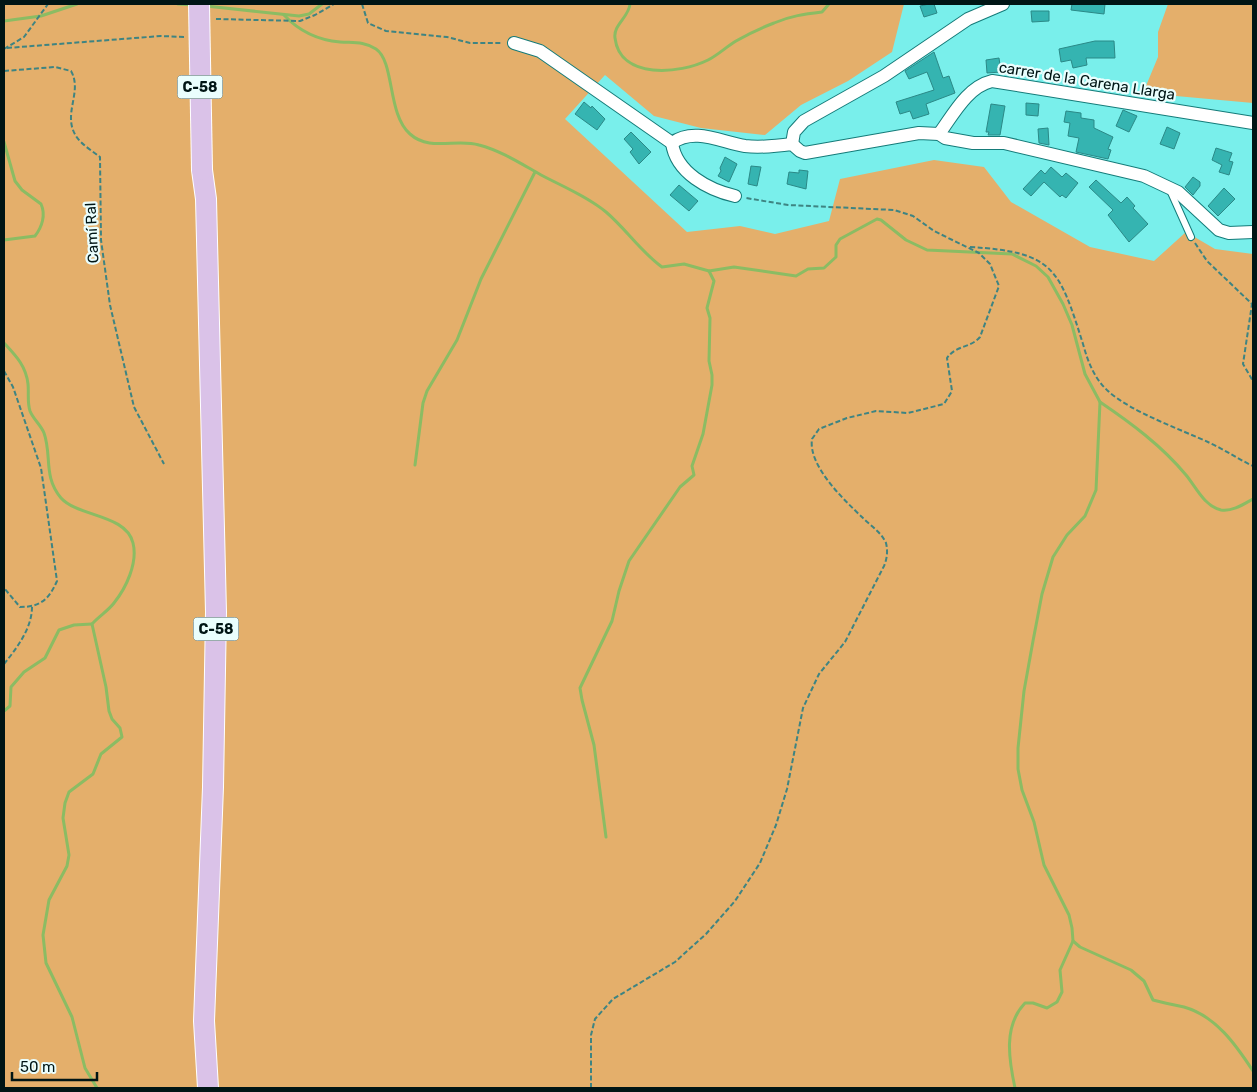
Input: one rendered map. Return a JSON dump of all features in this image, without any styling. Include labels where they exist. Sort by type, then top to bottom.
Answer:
[{"type":"main road","name":"C-58","points":[[199,4],[202,170],[207,218],[216,612],[213,787],[204,1021],[208,1088]]},
{"type":"main road","name":"C-58","points":[[199,1088],[195,1021],[206,670],[199,272],[199,201],[202,170]]},
{"type":"street","points":[[792,144],[794,132],[804,121],[884,76],[968,19],[1003,4]]},
{"type":"street","points":[[514,43],[540,51],[672,143],[677,157],[692,176],[708,187],[735,196]]},
{"type":"street","name":"carrer de la Carena Llarga","points":[[939,134],[972,91],[981,84],[992,81],[1253,123]]},
{"type":"street","points":[[792,144],[800,152],[805,153],[908,134],[939,134],[945,138],[973,143],[1004,143],[1118,168],[1169,187],[1190,201],[1219,230],[1229,233],[1253,232]]},
{"type":"street","points":[[672,143],[680,138],[700,136],[763,148],[792,144]]},
{"type":"lane","points":[[1169,187],[1191,237]]},
{"type":"path","points":[[5,49],[24,38],[48,4]]},
{"type":"path","points":[[211,20],[300,22],[334,4]]},
{"type":"path","points":[[362,4],[368,23],[386,31],[448,36],[470,42],[514,43]]},
{"type":"path","points":[[5,49],[161,36],[187,37]]},
{"type":"path","name":"Camí Ral","points":[[4,71],[55,67],[71,71],[76,80],[71,123],[76,136],[100,157],[101,240],[110,305],[134,407],[164,464]]},
{"type":"path","points":[[591,1088],[591,1035],[595,1019],[613,999],[675,962],[706,934],[735,901],[760,863],[785,798],[802,708],[819,674],[846,642],[884,566],[887,556],[886,544],[881,534],[855,510],[825,476],[815,460],[812,439],[820,429],[847,418],[876,411],[908,413],[944,404],[949,399],[952,391],[947,358],[952,351],[976,342],[980,337],[999,286],[990,264],[979,253],[934,230],[913,216],[894,210],[788,204],[735,196]]},
{"type":"path","points":[[1191,237],[1207,261],[1252,304],[1242,364],[1253,381]]},
{"type":"path","points":[[968,247],[1013,250],[1031,255],[1041,261],[1061,284],[1075,316],[1088,364],[1098,380],[1109,392],[1139,410],[1230,452],[1253,466]]},
{"type":"path","points":[[4,371],[13,387],[41,468],[57,581],[52,594],[42,604],[32,607],[20,607],[4,588]]},
{"type":"path","points":[[4,664],[16,648],[32,620],[32,607]]},
{"type":"shaded area","points":[[4,4],[904,4],[892,52],[848,81],[801,105],[765,135],[701,128],[654,116],[605,75],[565,119],[687,232],[740,226],[775,234],[829,221],[840,179],[934,160],[984,167],[1011,202],[1090,247],[1154,261],[1186,232],[1215,249],[1253,254],[1253,1088],[4,1088]]},
{"type":"shaded area","points":[[1168,4],[1253,4],[1253,103],[1143,93],[1158,57],[1158,32]]},
{"type":"building","points":[[934,4],[937,13],[924,17],[920,6]]},
{"type":"building","points":[[1072,4],[1105,4],[1104,14],[1071,10]]},
{"type":"building","points":[[1031,11],[1049,11],[1049,21],[1032,22]]},
{"type":"building","points":[[1095,41],[1114,41],[1115,58],[1086,58],[1087,65],[1073,68],[1071,60],[1061,62],[1059,49]]},
{"type":"building","points":[[934,52],[943,78],[949,76],[955,93],[926,104],[929,114],[913,119],[910,111],[900,114],[896,102],[934,90],[927,72],[909,79],[905,71]]},
{"type":"building","points":[[999,58],[1001,72],[987,73],[986,60]]},
{"type":"building","points":[[584,102],[591,108],[592,106],[605,119],[597,130],[575,114]]},
{"type":"building","points":[[1026,103],[1039,104],[1038,116],[1026,115]]},
{"type":"building","points":[[991,104],[1005,106],[1000,135],[988,135],[989,132],[986,132]]},
{"type":"building","points":[[1123,110],[1137,116],[1129,132],[1116,126]]},
{"type":"building","points":[[1066,111],[1081,113],[1081,118],[1094,120],[1094,128],[1113,137],[1108,149],[1111,150],[1108,159],[1076,152],[1079,138],[1068,136],[1070,123],[1064,122]]},
{"type":"building","points":[[1167,127],[1180,133],[1174,149],[1160,144]]},
{"type":"building","points":[[1048,128],[1049,145],[1039,143],[1038,129]]},
{"type":"building","points":[[631,132],[651,152],[639,164],[630,152],[633,149],[624,139]]},
{"type":"building","points":[[1216,148],[1232,153],[1229,161],[1233,162],[1229,175],[1219,172],[1222,165],[1212,160]]},
{"type":"building","points":[[725,157],[737,164],[729,182],[718,176]]},
{"type":"building","points":[[751,166],[761,167],[757,186],[748,184]]},
{"type":"building","points":[[1051,167],[1062,177],[1066,173],[1078,183],[1066,198],[1062,195],[1060,197],[1044,182],[1031,196],[1023,189],[1041,170],[1045,174]]},
{"type":"building","points":[[799,170],[808,171],[806,189],[787,184],[789,172],[799,173]]},
{"type":"building","points":[[1193,177],[1200,182],[1200,186],[1193,195],[1185,187]]},
{"type":"building","points":[[1096,180],[1121,203],[1127,197],[1135,206],[1133,208],[1148,224],[1129,242],[1108,215],[1113,210],[1089,187]]},
{"type":"building","points":[[679,185],[698,201],[689,211],[670,195]]},
{"type":"building","points":[[1224,188],[1235,199],[1218,216],[1208,206]]},
{"type":"waterway","points":[[4,21],[41,16],[77,4]]},
{"type":"waterway","points":[[178,4],[193,5]]},
{"type":"waterway","points":[[206,6],[299,16],[309,14],[322,4]]},
{"type":"waterway","points":[[630,4],[615,33],[619,52],[628,61],[639,67],[653,70],[668,70],[696,65],[715,56],[736,41],[755,31],[786,19],[822,12],[829,4]]},
{"type":"waterway","points":[[284,15],[296,26],[316,37],[331,41],[363,44],[376,49],[386,65],[398,114],[410,134],[418,139],[435,144],[470,143],[479,145],[512,159],[584,197],[606,212],[662,267],[684,264],[709,271],[734,267],[796,276],[808,269],[824,268],[836,257],[836,245],[840,239],[877,219],[881,220],[906,240],[927,250],[1012,254],[1036,266],[1048,277],[1072,325],[1085,374],[1100,402],[1096,490],[1085,516],[1067,535],[1053,557],[1042,594],[1024,691],[1018,748],[1018,769],[1022,790],[1034,822],[1044,865],[1069,915],[1073,941],[1060,970],[1062,992],[1057,1002],[1047,1008],[1033,1003],[1025,1003],[1013,1022],[1010,1055],[1015,1088]]},
{"type":"waterway","points":[[4,142],[15,181],[22,190],[41,204],[43,212],[40,229],[35,236],[4,240]]},
{"type":"waterway","points":[[415,465],[423,403],[427,391],[457,340],[481,279],[535,172]]},
{"type":"waterway","points":[[606,837],[594,745],[580,688],[612,621],[629,561],[680,487],[694,475],[692,466],[703,434],[712,385],[709,361],[710,318],[707,308],[714,281],[709,271]]},
{"type":"waterway","points":[[4,343],[16,357],[25,372],[28,384],[29,408],[44,433],[48,449],[50,474],[55,490],[61,498],[78,509],[121,526],[129,534],[134,551],[130,575],[123,590],[112,606],[92,624],[106,687],[109,711],[112,719],[120,728],[122,737],[101,754],[93,774],[69,792],[63,818],[69,855],[67,866],[49,900],[43,935],[46,963],[72,1017],[85,1068],[97,1088]]},
{"type":"waterway","points":[[1100,402],[1135,427],[1167,454],[1210,505],[1221,510],[1229,510],[1253,499]]},
{"type":"waterway","points":[[4,711],[10,706],[11,687],[24,672],[45,658],[59,630],[74,625],[92,624]]},
{"type":"waterway","points":[[1073,941],[1080,947],[1131,970],[1144,981],[1153,1000],[1184,1007],[1206,1017],[1240,1051],[1253,1071]]}]
